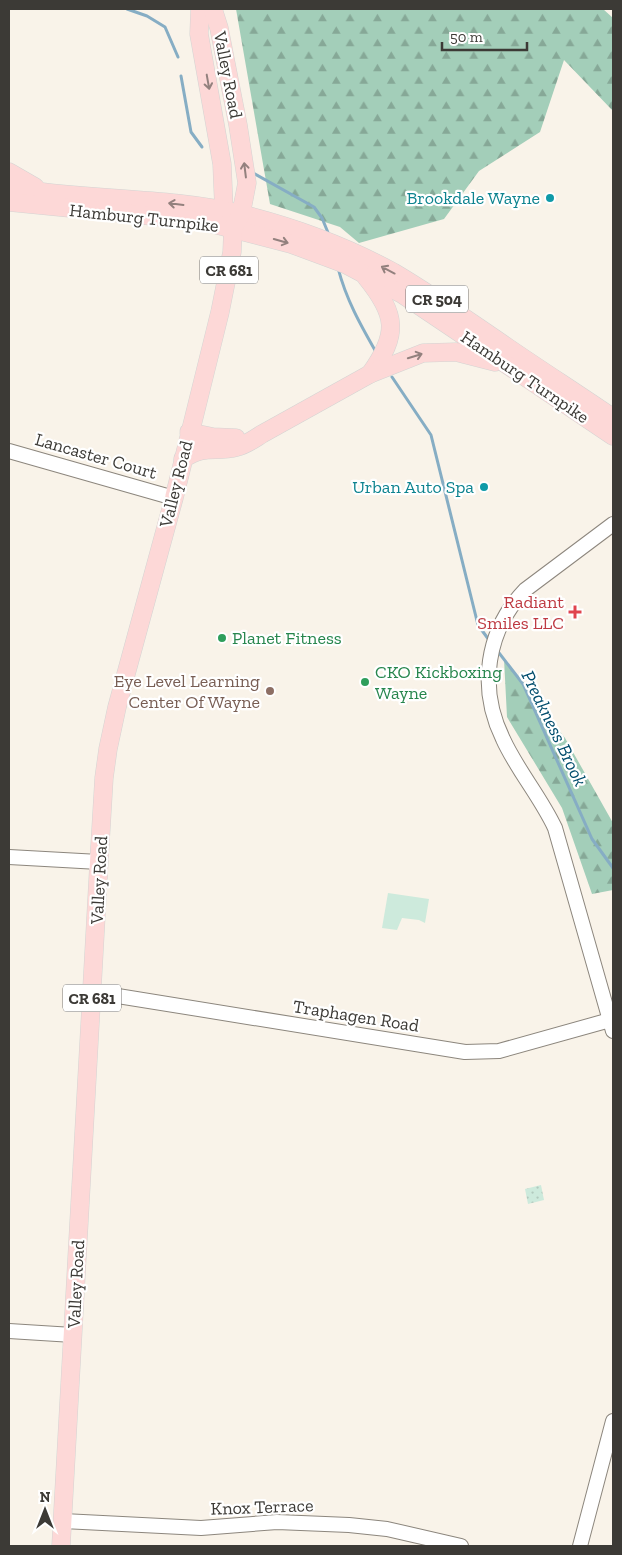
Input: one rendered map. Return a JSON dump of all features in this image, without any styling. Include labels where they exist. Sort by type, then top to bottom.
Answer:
[{"type":"main road","points":[[189,9],[199,34]]},
{"type":"main road","name":"Valley Road","points":[[62,1546],[108,749],[139,621],[174,498],[226,287],[232,252],[233,218],[199,34],[200,9]]},
{"type":"main road","name":"Valley Road","points":[[213,9],[219,28],[247,183],[233,218]]},
{"type":"main road","points":[[9,172],[49,194]]},
{"type":"main road","name":"CR 504","points":[[9,187],[49,194],[160,202],[320,238],[337,256],[392,272],[428,293],[613,418]]},
{"type":"main road","name":"Hamburg Turnpike","points":[[9,202],[178,218],[233,218],[291,244],[337,256],[362,273],[418,304],[613,436]]},
{"type":"main road","points":[[362,273],[379,293],[390,318],[390,340],[383,356],[370,374]]},
{"type":"main road","points":[[183,459],[201,449],[240,446],[370,374],[423,354],[456,352],[509,366]]},
{"type":"main road","points":[[189,432],[231,438],[262,434]]},
{"type":"street","name":"Lancaster Court","points":[[9,451],[174,498]]},
{"type":"street","points":[[612,1026],[555,828],[547,811],[503,740],[496,724],[491,706],[489,668],[494,643],[504,616],[514,602],[525,590],[613,524]]},
{"type":"street","points":[[9,857],[100,862]]},
{"type":"street","name":"Traphagen Road","points":[[93,992],[465,1052],[499,1051],[612,1026]]},
{"type":"street","points":[[9,1331],[73,1335]]},
{"type":"street","points":[[580,1546],[613,1421]]},
{"type":"street","name":"Knox Terrace","points":[[63,1521],[201,1528],[277,1522],[349,1525],[387,1529],[461,1546]]},
{"type":"green space","points":[[236,9],[603,9],[613,18],[613,111],[564,60],[540,132],[479,171],[444,219],[359,243],[340,227],[270,204]]},
{"type":"green space","points":[[504,659],[565,738],[613,823],[613,890],[592,894],[562,808],[507,717]]},
{"type":"green space","points":[[388,893],[429,899],[425,923],[419,920],[402,918],[397,930],[382,928]]},
{"type":"green space","points":[[541,1185],[544,1200],[528,1204],[525,1189]]},
{"type":"waterway","name":"Preakness Brook","points":[[127,9],[147,16],[165,27],[178,57]]},
{"type":"waterway","name":"Preakness Brook","points":[[181,76],[191,132],[202,147]]},
{"type":"waterway","name":"Preakness Brook","points":[[253,173],[314,207],[322,218],[329,235]]},
{"type":"waterway","name":"Preakness Brook","points":[[338,268],[349,301],[376,352]]},
{"type":"waterway","name":"Preakness Brook","points":[[392,377],[431,435],[478,625],[489,640]]},
{"type":"waterway","name":"Preakness Brook","points":[[496,649],[523,684],[592,839],[613,868]]},
{"type":"place","name":"Brookdale Wayne","points":[[550,198]]},
{"type":"place","name":"Urban Auto Spa","points":[[484,487]]},
{"type":"place","name":"Radiant Smiles LLC","points":[[575,612]]},
{"type":"place","name":"Planet Fitness","points":[[222,638]]},
{"type":"place","name":"CKO Kickboxing Wayne","points":[[365,682]]},
{"type":"place","name":"Eye Level Learning Center Of Wayne","points":[[270,691]]}]
